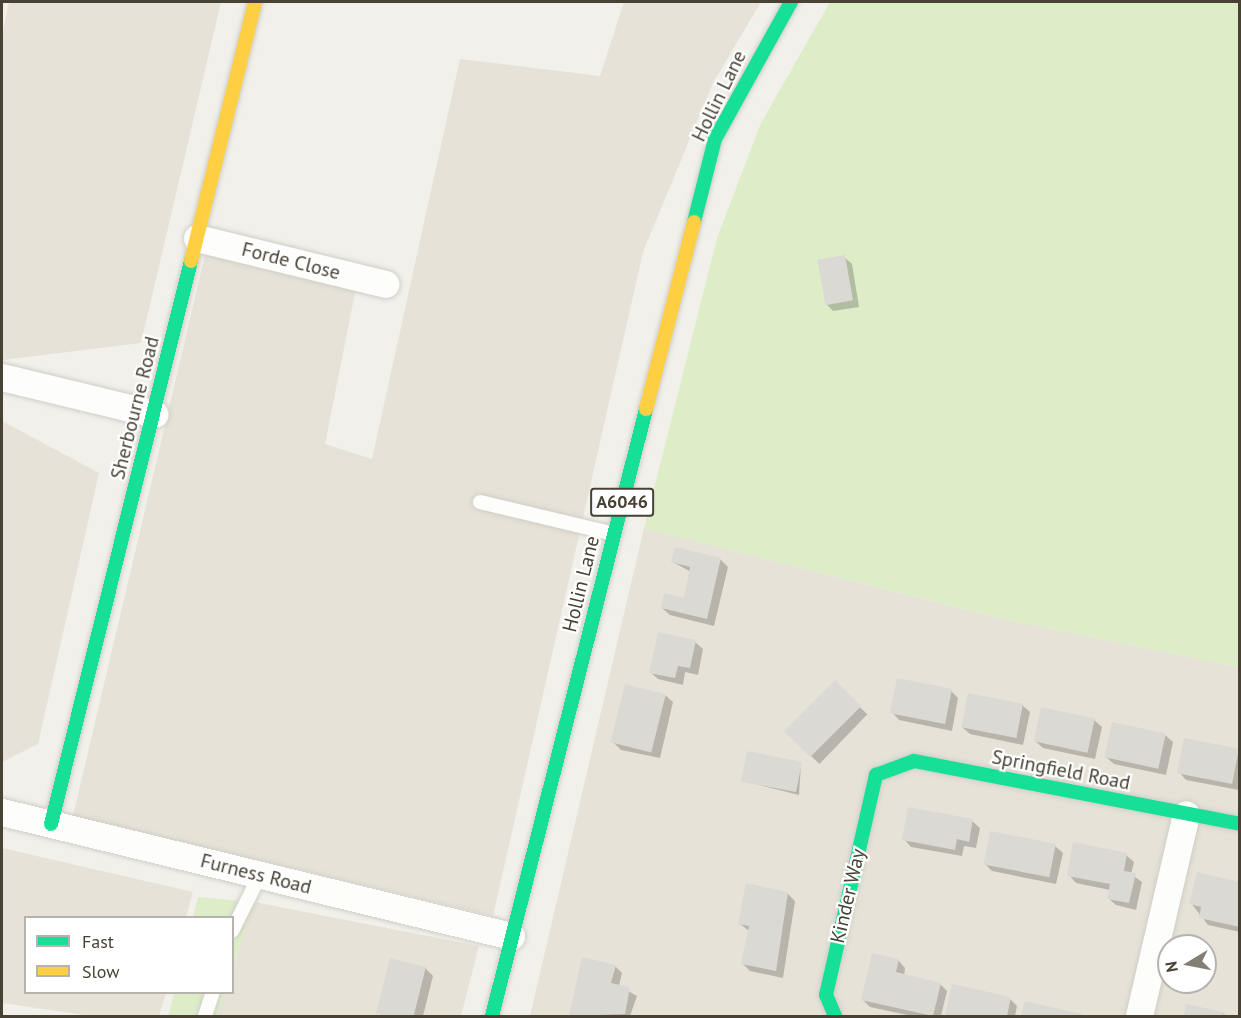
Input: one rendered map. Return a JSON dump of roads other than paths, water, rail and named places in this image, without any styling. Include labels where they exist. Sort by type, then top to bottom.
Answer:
[{"type":"street","name":"Sherbourne Road","points":[[51,824],[155,414],[255,2]]},
{"type":"street","name":"Hollin Lane","points":[[492,1017],[716,139],[791,2]]},
{"type":"street","name":"Forde Close","points":[[197,238],[385,284]]},
{"type":"street","points":[[2,377],[155,414]]},
{"type":"street","name":"Springfield Road","points":[[876,775],[914,761],[1239,824]]},
{"type":"street","name":"Kinder Way","points":[[835,1017],[826,995],[876,775]]},
{"type":"street","name":"Furness Road","points":[[2,812],[511,936]]},
{"type":"street","points":[[1139,1017],[1186,814]]},
{"type":"lane","points":[[480,502],[614,534]]},
{"type":"lane","points":[[234,927],[260,875]]},
{"type":"lane","points":[[205,1017],[213,994]]}]
